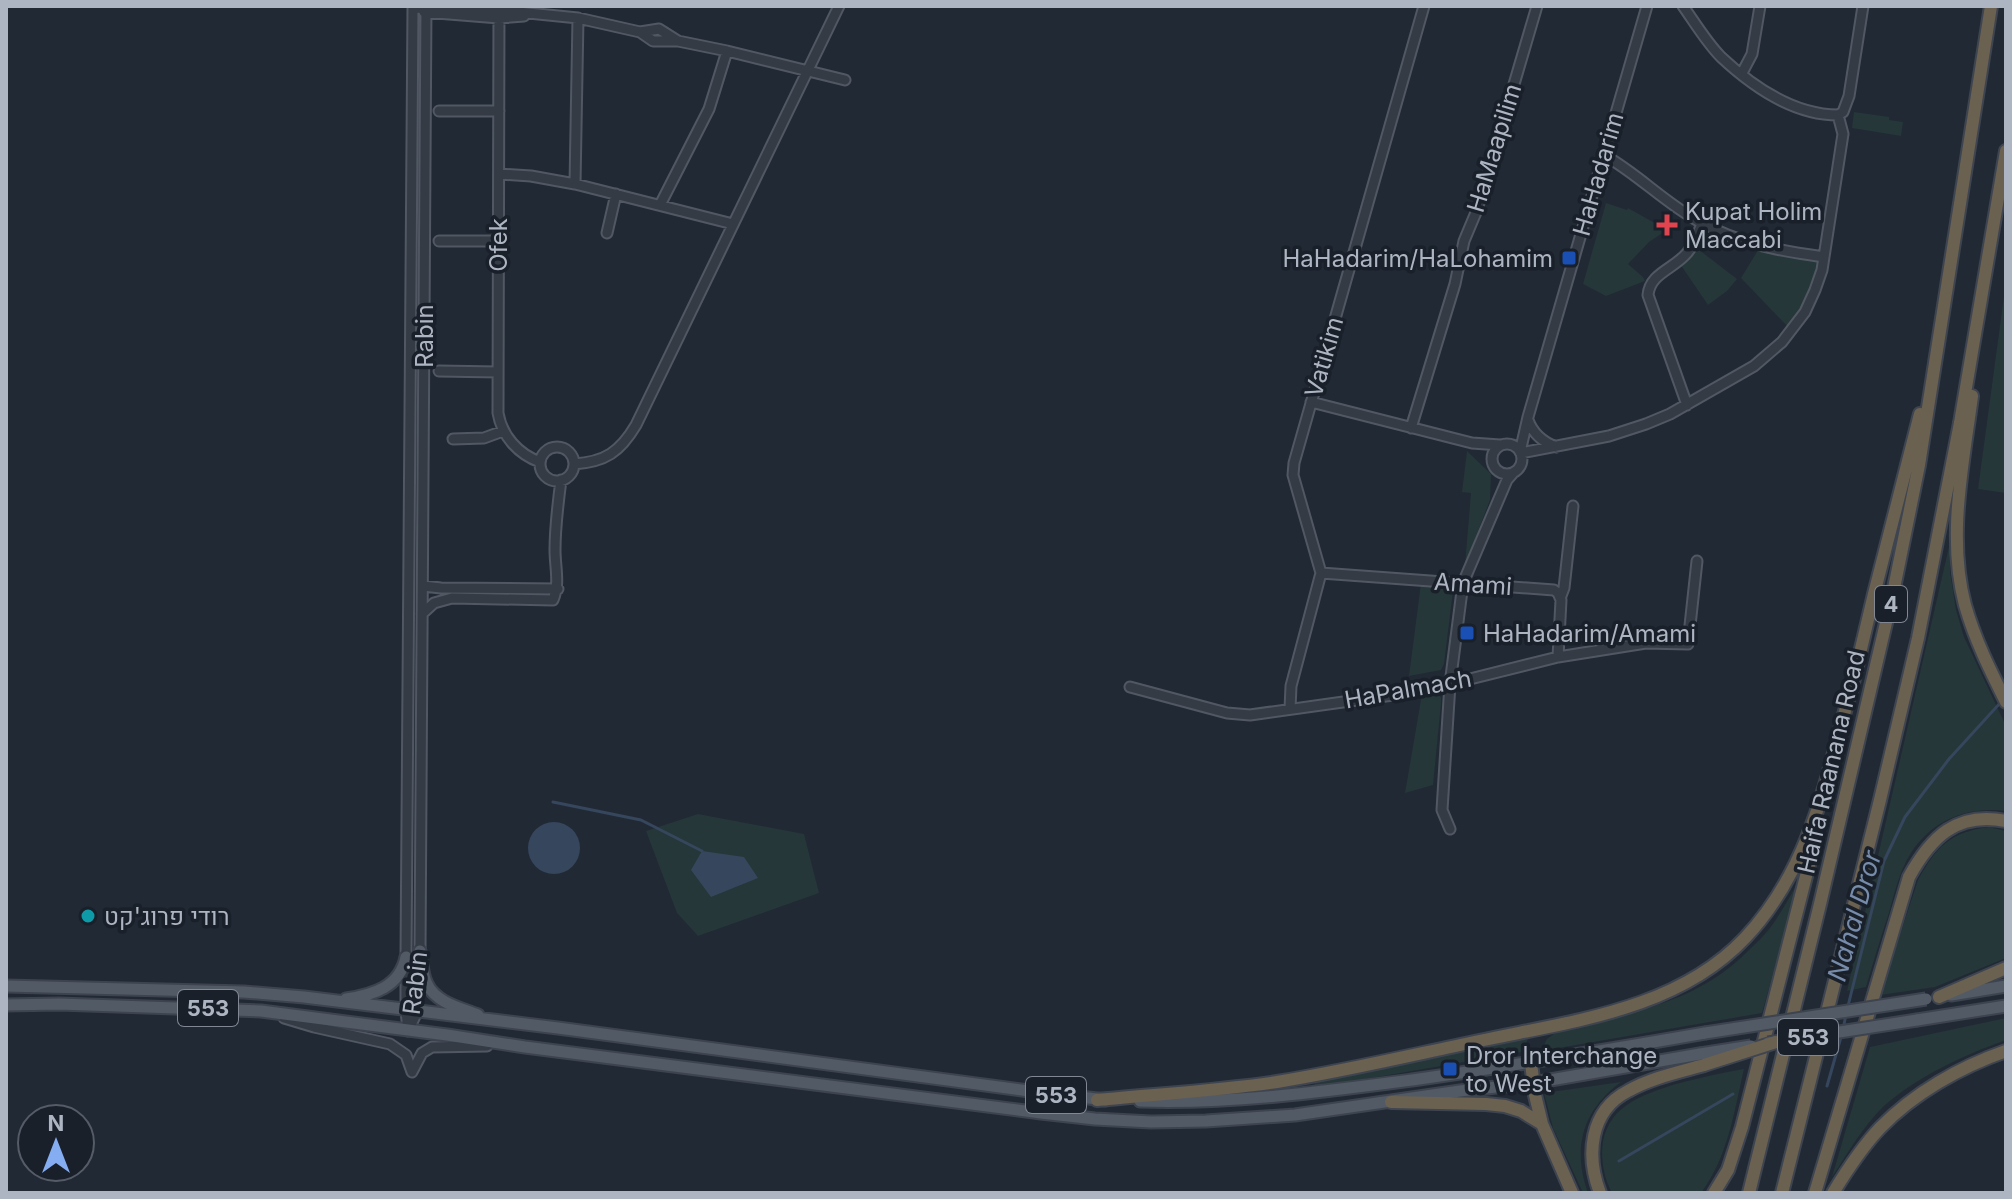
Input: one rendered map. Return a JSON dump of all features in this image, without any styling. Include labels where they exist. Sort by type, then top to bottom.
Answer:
[{"type":"highway","name":"Haifa Raanana Road","points":[[1749,1193],[1893,593],[1919,465],[1991,6]]},
{"type":"highway","points":[[2006,153],[1957,518],[1965,604],[1985,660],[2006,702]]},
{"type":"highway","name":"4","points":[[1782,1193],[1918,638],[1960,423],[2006,153]]},
{"type":"highway","points":[[1714,1193],[1728,1170],[1742,1127],[1940,337]]},
{"type":"highway","points":[[1097,1100],[1234,1087],[1323,1074],[1581,1019],[1644,1002],[1699,976],[1723,959],[1766,914],[1801,858],[1814,823],[1852,685]]},
{"type":"highway","points":[[1815,1193],[1909,877],[1929,845],[1957,824],[1989,818],[2006,821]]},
{"type":"highway","points":[[1932,998],[2006,968]]},
{"type":"highway","points":[[1600,1193],[1593,1176],[1592,1143],[1596,1126],[1615,1099],[1702,1059],[1776,1042]]},
{"type":"highway","points":[[1833,1193],[1862,1149],[1893,1115],[1940,1081],[2006,1051]]},
{"type":"highway","points":[[1531,1063],[1542,1124],[1572,1193]]},
{"type":"highway","points":[[1391,1102],[1505,1106],[1521,1111],[1542,1124]]},
{"type":"main road","points":[[420,951],[426,984],[435,995],[493,1021]]},
{"type":"main road","points":[[333,1000],[379,991],[402,974],[406,957]]},
{"type":"main road","name":"553","points":[[6,986],[254,993],[333,1000],[1097,1100],[1205,1102],[1333,1091],[1531,1063],[2006,986]]},
{"type":"main road","name":"553","points":[[6,1005],[261,1011],[1095,1119],[1151,1122],[1255,1119],[1322,1112],[1702,1059]]},
{"type":"main road","name":"553","points":[[1776,1042],[2006,1006]]},
{"type":"street","points":[[575,184],[583,18],[590,6]]},
{"type":"street","points":[[574,464],[601,459],[620,448],[629,437],[839,6]]},
{"type":"street","name":"Vatikim","points":[[1290,709],[1291,686],[1321,573],[1293,469],[1424,6]]},
{"type":"street","name":"HaMaapilim","points":[[1411,428],[1455,284],[1464,241],[1477,210],[1537,6]]},
{"type":"street","name":"HaHadarim","points":[[1521,453],[1527,418],[1647,6]]},
{"type":"street","name":"HaHadarim","points":[[1643,22],[1655,6]]},
{"type":"street","points":[[1675,6],[1696,25]]},
{"type":"street","points":[[1683,6],[1720,55],[1758,87],[1789,105],[1825,115],[1843,112],[1849,96],[1863,6]]},
{"type":"street","points":[[1742,73],[1752,54],[1760,6]]},
{"type":"street","points":[[413,8],[583,18],[640,32],[659,29],[678,41],[845,80]]},
{"type":"street","name":"Rabin","points":[[411,1012],[406,957],[413,8]]},
{"type":"street","name":"Rabin","points":[[408,1031],[420,951],[426,9]]},
{"type":"street","name":"Ofek","points":[[499,13],[498,413],[503,431]]},
{"type":"street","points":[[660,205],[709,109],[727,51]]},
{"type":"street","points":[[439,111],[499,111]]},
{"type":"street","points":[[1521,453],[1628,430],[1670,414],[1754,366],[1782,342],[1794,329],[1809,303],[1822,270],[1843,134],[1838,115]]},
{"type":"street","points":[[1604,155],[1702,224],[1760,246],[1824,257]]},
{"type":"street","points":[[499,174],[575,184],[733,224]]},
{"type":"street","points":[[607,233],[616,194]]},
{"type":"street","points":[[1687,405],[1648,291],[1656,278],[1689,252],[1702,224]]},
{"type":"street","points":[[439,241],[498,241]]},
{"type":"street","points":[[439,371],[498,372]]},
{"type":"street","points":[[1311,402],[1472,443],[1515,446],[1521,453],[1520,466],[1507,480],[1463,583],[1450,684],[1442,810],[1450,829]]},
{"type":"street","points":[[1527,418],[1535,434],[1556,447]]},
{"type":"street","name":"HaHadarim","points":[[1504,444],[1518,435],[1527,418]]},
{"type":"street","points":[[453,439],[484,438],[503,431],[523,453],[540,462]]},
{"type":"street","points":[[1472,443],[1497,470],[1505,474],[1514,472]]},
{"type":"street","points":[[1497,504],[1498,483],[1493,452],[1504,444]]},
{"type":"street","points":[[557,447],[569,452],[574,464],[569,476],[556,480],[545,476],[540,462],[545,452],[557,447]]},
{"type":"street","points":[[553,593],[556,480]]},
{"type":"street","points":[[1558,657],[1561,596],[1573,506]]},
{"type":"street","name":"HaPalmach","points":[[1130,687],[1227,713],[1250,715],[1393,695],[1558,657],[1646,643],[1688,644],[1697,561]]},
{"type":"street","name":"Amami","points":[[1321,573],[1554,590],[1561,596]]},
{"type":"street","points":[[423,586],[553,593]]},
{"type":"street","points":[[422,614],[434,603],[452,598],[553,593]]},
{"type":"street","points":[[261,1011],[390,1044],[406,1055],[412,1072],[422,1053],[432,1047],[525,1047]]},
{"type":"shaded area","points":[[1854,112],[1903,122],[1901,136],[1852,128]]},
{"type":"shaded area","points":[[1606,203],[1628,208],[1667,230],[1649,242],[1628,264],[1645,281],[1606,296],[1583,284]]},
{"type":"shaded area","points":[[1694,246],[1737,279],[1708,305],[1678,261]]},
{"type":"shaded area","points":[[1760,247],[1816,260],[1818,264],[1802,306],[1788,327],[1741,278]]},
{"type":"shaded area","points":[[2006,281],[2006,493],[1978,489]]},
{"type":"shaded area","points":[[1467,451],[1491,474],[1490,500],[1465,565],[1471,493],[1462,492]]},
{"type":"shaded area","points":[[1951,538],[1950,572],[1956,610],[1964,637],[2006,726],[2006,811],[1965,813],[1940,824],[1920,842],[1900,876],[1866,987],[1847,991]]},
{"type":"shaded area","points":[[1421,583],[1449,586],[1453,591],[1444,664],[1441,670],[1409,676]]},
{"type":"shaded area","points":[[1432,692],[1441,697],[1433,785],[1405,793],[1422,694]]},
{"type":"shaded area","points":[[698,814],[804,834],[819,893],[698,936],[677,913],[646,831]]},
{"type":"shaded area","points":[[1989,827],[2006,831],[2006,958],[1935,987],[1880,995],[1918,880],[1925,868],[1938,850],[1954,837]]},
{"type":"shaded area","points":[[1799,881],[1762,1013],[1541,1051],[1547,1039],[1555,1033],[1658,1005],[1682,996],[1728,969],[1765,934]]},
{"type":"shaded area","points":[[2006,1018],[2006,1040],[1942,1067],[1884,1106],[1832,1177],[1870,1047]]},
{"type":"shaded area","points":[[1528,1039],[1522,1052],[1314,1088],[1315,1080]]},
{"type":"shaded area","points":[[1744,1069],[1724,1149],[1701,1193],[1612,1193],[1604,1173],[1602,1151],[1604,1136],[1617,1113],[1638,1098],[1663,1088]]},
{"type":"shaded area","points":[[1621,1082],[1597,1105],[1584,1132],[1581,1161],[1588,1193],[1583,1193],[1553,1128],[1544,1093]]},
{"type":"water","points":[[554,822],[572,830],[580,848],[572,866],[554,874],[536,866],[528,848],[536,830]]},
{"type":"water","points":[[702,851],[744,857],[758,878],[711,897],[691,870]]},
{"type":"waterway","name":"Nahal Dror","points":[[1848,1006],[1884,861],[1905,817],[1949,759],[2001,702]]},
{"type":"waterway","points":[[553,802],[641,820],[702,851]]},
{"type":"waterway","name":"Nahal Dror","points":[[1843,1030],[1846,1014]]},
{"type":"waterway","name":"Nahal Dror","points":[[1827,1086],[1841,1037]]},
{"type":"waterway","name":"Nahal Dror","points":[[1619,1161],[1733,1094]]},
{"type":"place","name":"Kupat Holim Maccabi","points":[[1667,225]]},
{"type":"place","name":"HaHadarim/HaLohamim","points":[[1569,258]]},
{"type":"place","name":"HaHadarim/Amami","points":[[1467,633]]},
{"type":"place","name":"רודי פרוג'קט","points":[[88,916]]},
{"type":"place","name":"Dror Interchange to West","points":[[1450,1069]]}]
